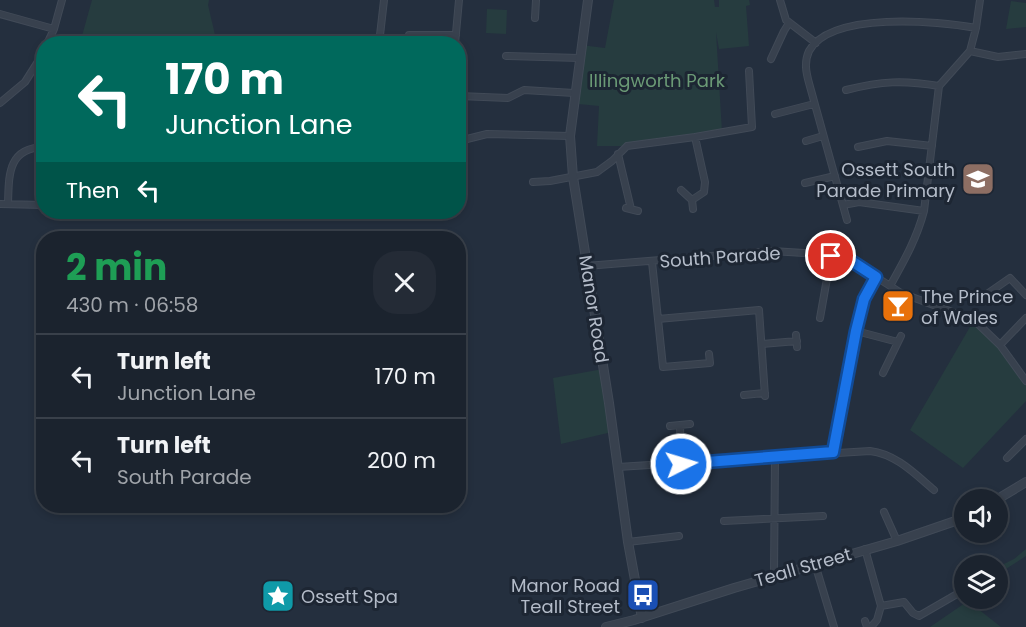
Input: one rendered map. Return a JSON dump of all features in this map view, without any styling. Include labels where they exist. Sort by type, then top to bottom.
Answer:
[{"type":"street","points":[[51,36],[62,0]]},
{"type":"street","points":[[380,36],[384,0]]},
{"type":"street","points":[[413,36],[456,35],[459,0]]},
{"type":"street","points":[[535,18],[536,0]]},
{"type":"street","name":"Manor Road","points":[[588,0],[570,136],[573,177],[618,467],[638,622]]},
{"type":"street","points":[[780,0],[789,23],[816,43]]},
{"type":"street","points":[[890,286],[915,239],[924,210],[939,86],[970,51],[980,0]]},
{"type":"street","points":[[0,14],[54,29]]},
{"type":"street","points":[[847,220],[814,104],[806,67],[810,50],[828,34],[862,24],[913,21],[976,28]]},
{"type":"street","points":[[771,59],[789,23]]},
{"type":"street","points":[[970,51],[998,57],[1026,54]]},
{"type":"street","points":[[506,56],[579,58]]},
{"type":"street","points":[[0,103],[25,82],[36,65]]},
{"type":"street","points":[[533,182],[597,172],[627,146],[752,127],[749,70]]},
{"type":"street","points":[[846,90],[899,81],[939,86]]},
{"type":"street","points":[[466,96],[508,98],[524,90],[574,93]]},
{"type":"street","points":[[775,114],[814,104]]},
{"type":"street","points":[[466,139],[487,134],[570,136]]},
{"type":"street","points":[[806,141],[823,136]]},
{"type":"street","points":[[692,200],[704,192],[705,182],[695,137]]},
{"type":"street","points":[[858,147],[887,141],[932,146]]},
{"type":"street","points":[[8,204],[12,165],[17,156],[36,149]]},
{"type":"street","points":[[618,154],[628,208],[638,211]]},
{"type":"street","points":[[805,183],[835,176]]},
{"type":"street","points":[[681,190],[692,200],[693,209]]},
{"type":"street","points":[[843,205],[859,202],[924,210]]},
{"type":"street","points":[[0,204],[36,205]]},
{"type":"street","name":"South Parade","points":[[586,266],[772,251],[831,256],[853,262],[901,293],[974,320],[1000,345],[1026,381]]},
{"type":"street","points":[[820,318],[831,256]]},
{"type":"street","points":[[652,262],[663,367],[710,363],[709,354]]},
{"type":"street","points":[[833,452],[856,331],[864,299],[876,277]]},
{"type":"street","points":[[987,294],[1010,278],[1026,295]]},
{"type":"street","points":[[658,319],[759,310],[765,394],[744,395]]},
{"type":"street","points":[[1000,345],[1026,318]]},
{"type":"street","points":[[856,331],[899,339],[883,373]]},
{"type":"street","points":[[762,344],[797,341]]},
{"type":"street","points":[[670,426],[690,424]]},
{"type":"street","points":[[680,425],[681,464]]},
{"type":"street","points":[[1007,458],[1026,439]]},
{"type":"street","points":[[618,467],[833,452],[882,452],[899,462],[934,490]]},
{"type":"street","points":[[774,576],[775,456]]},
{"type":"street","points":[[1008,493],[1026,482]]},
{"type":"street","points":[[888,514],[897,541]]},
{"type":"street","points":[[724,521],[823,516]]},
{"type":"street","name":"Teall Street","points":[[606,627],[638,622],[774,576],[897,541],[954,521]]},
{"type":"street","points":[[628,542],[679,536]]},
{"type":"street","points":[[865,549],[881,606],[878,620],[867,625]]},
{"type":"street","points":[[815,564],[834,627]]},
{"type":"street","points":[[881,606],[904,602],[913,613],[919,616],[954,596]]},
{"type":"green space","points":[[92,0],[209,0],[208,5],[215,36],[82,36]]},
{"type":"green space","name":"Illingworth Park","points":[[614,0],[714,0],[715,7],[719,7],[719,0],[749,0],[750,5],[746,6],[749,46],[719,49],[716,32],[722,132],[627,146],[597,146],[599,106],[578,104],[581,45],[605,48]]},
{"type":"green space","points":[[1011,1],[1026,3],[1026,27],[1006,29]]},
{"type":"green space","points":[[487,9],[507,10],[506,34],[486,33]]},
{"type":"green space","points":[[974,320],[990,335],[1026,381],[1026,401],[963,468],[910,430]]},
{"type":"green space","points":[[603,369],[612,432],[561,444],[553,378]]},
{"type":"green space","points":[[1026,549],[1026,556],[1008,568],[1008,562]]},
{"type":"green space","points":[[956,609],[978,609],[1001,627],[930,627]]},
{"type":"place","name":"Ossett South Parade Primary","points":[[978,179]]},
{"type":"place","name":"The Prince of Wales","points":[[898,306]]},
{"type":"place","name":"Manor Road Teall Street","points":[[643,595]]},
{"type":"place","name":"Ossett Spa","points":[[278,596]]},
{"type":"route","points":[[681,464],[833,452],[856,331],[864,299],[876,277],[853,262],[831,256]]}]
